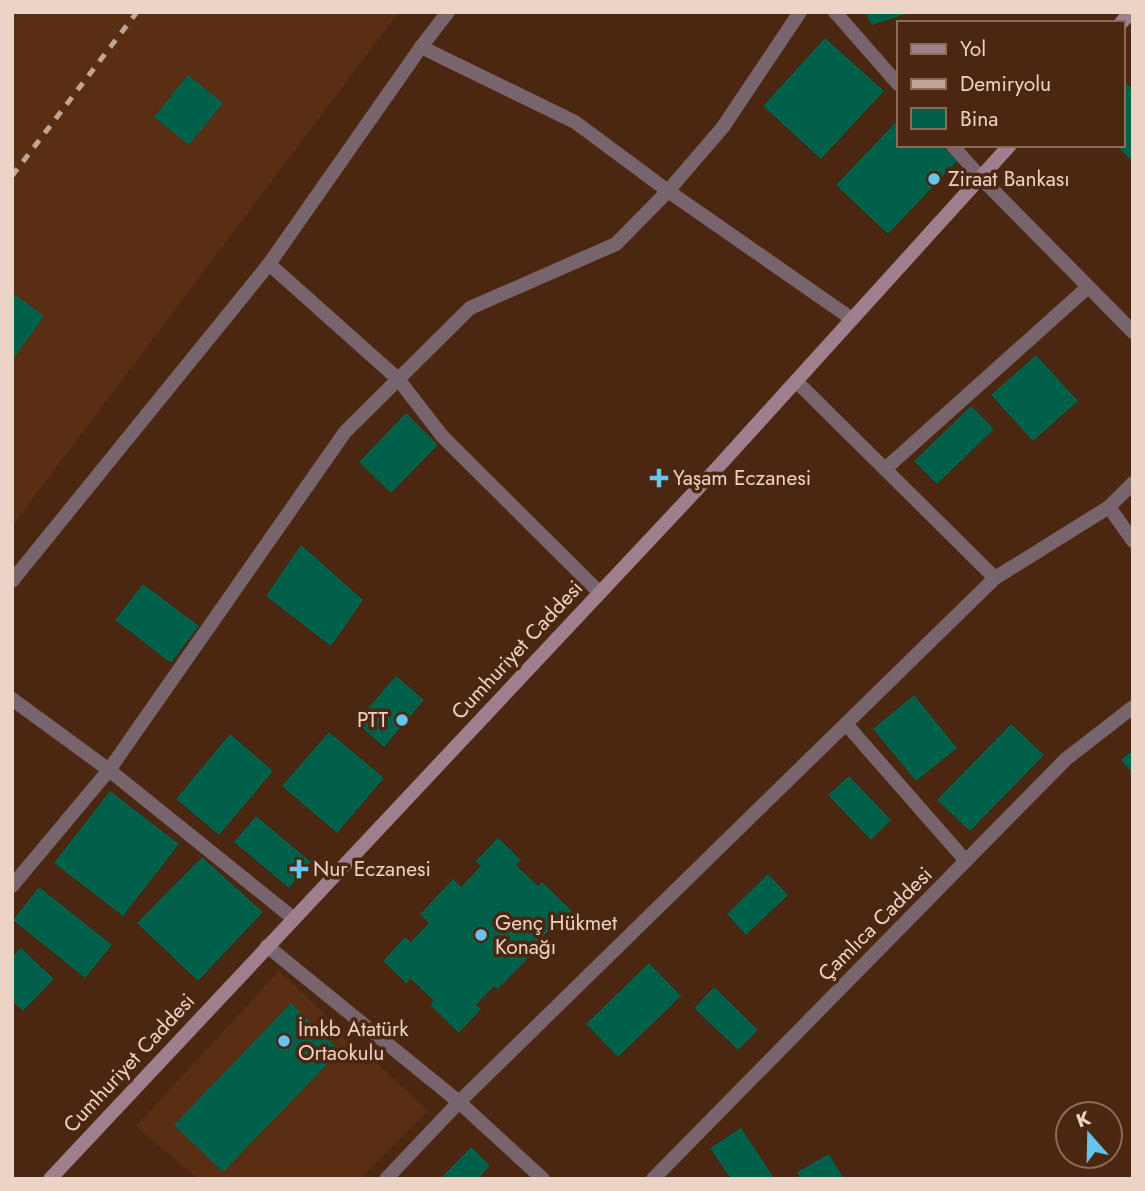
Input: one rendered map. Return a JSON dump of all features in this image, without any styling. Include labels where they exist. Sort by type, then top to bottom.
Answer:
[{"type":"main road","name":"Cumhuriyet Caddesi","points":[[50,1179],[600,593],[1008,147]]},
{"type":"street","points":[[12,581],[270,264],[448,12]]},
{"type":"street","points":[[12,886],[109,770],[345,432],[470,308],[616,244],[668,191],[723,127],[800,12]]},
{"type":"street","points":[[835,12],[897,83]]},
{"type":"street","points":[[421,47],[575,122],[668,191],[852,319]]},
{"type":"street","points":[[954,147],[981,178],[1133,331]]},
{"type":"street","points":[[270,264],[398,379],[443,437],[600,593]]},
{"type":"street","points":[[885,469],[1088,287]]},
{"type":"street","points":[[796,381],[995,578]]},
{"type":"street","points":[[386,1179],[459,1102],[995,578],[1109,507],[1133,482]]},
{"type":"street","points":[[1109,507],[1133,541]]},
{"type":"street","points":[[12,699],[109,770],[293,918]]},
{"type":"street","name":"Çamlıca Caddesi","points":[[653,1179],[1066,759],[1133,707]]},
{"type":"street","points":[[846,724],[966,861]]},
{"type":"street","points":[[267,946],[459,1102],[543,1179]]},
{"type":"shaded area","points":[[12,12],[399,12],[12,526]]},
{"type":"shaded area","name":"İmkb Atatürk Ortaokulu","points":[[279,971],[428,1111],[360,1179],[198,1179],[136,1126]]},
{"type":"building","points":[[865,12],[909,12],[909,13],[872,25]]},
{"type":"building","points":[[825,38],[884,91],[821,159],[763,106]]},
{"type":"building","points":[[188,75],[223,103],[189,145],[154,117]]},
{"type":"building","points":[[1124,83],[1133,90],[1133,162],[1118,147],[1124,147]]},
{"type":"building","points":[[897,121],[897,147],[943,147],[957,161],[888,234],[836,185]]},
{"type":"building","points":[[14,294],[44,316],[12,361],[12,296]]},
{"type":"building","points":[[1036,355],[1078,401],[1033,441],[991,395]]},
{"type":"building","points":[[971,406],[994,429],[937,484],[914,461]]},
{"type":"building","points":[[406,413],[438,445],[391,493],[359,462]]},
{"type":"building","points":[[301,545],[363,600],[331,646],[266,596]]},
{"type":"building","points":[[143,584],[199,626],[171,663],[115,620]]},
{"type":"building","points":[[396,676],[424,700],[384,747],[356,722]]},
{"type":"building","points":[[914,695],[957,748],[916,781],[873,729]]},
{"type":"building","points":[[1011,724],[1044,755],[970,831],[937,800]]},
{"type":"building","points":[[329,732],[384,778],[337,833],[282,786]]},
{"type":"building","points":[[230,734],[273,771],[219,835],[176,799]]},
{"type":"building","points":[[1133,750],[1133,774],[1121,760]]},
{"type":"building","points":[[849,776],[891,820],[871,840],[828,795]]},
{"type":"building","points":[[110,791],[179,844],[123,916],[54,863]]},
{"type":"building","points":[[256,816],[311,862],[289,888],[234,842]]},
{"type":"building","name":"Genç Hükmet Konağı","points":[[498,838],[521,860],[516,865],[538,886],[542,882],[572,911],[552,933],[549,930],[529,951],[532,954],[498,989],[494,986],[476,1005],[481,1009],[459,1033],[430,1005],[434,1001],[410,978],[407,984],[383,961],[405,937],[411,942],[429,923],[420,914],[453,879],[461,887],[481,866],[476,861]]},
{"type":"building","points":[[202,857],[263,912],[198,981],[137,923]]},
{"type":"building","points":[[768,874],[788,895],[746,935],[727,914]]},
{"type":"building","points":[[39,887],[112,945],[85,978],[13,920]]},
{"type":"building","points":[[21,948],[54,979],[23,1011],[12,1001],[12,957]]},
{"type":"building","points":[[649,963],[681,996],[618,1057],[586,1024]]},
{"type":"building","points":[[714,987],[758,1030],[738,1050],[694,1008]]},
{"type":"building","points":[[291,1003],[340,1051],[223,1172],[174,1125]]},
{"type":"building","points":[[741,1128],[774,1178],[731,1179],[710,1148]]},
{"type":"building","points":[[471,1147],[490,1166],[478,1179],[440,1179]]},
{"type":"building","points":[[829,1154],[844,1179],[800,1179],[797,1172]]},
{"type":"railway","points":[[12,176],[137,12]]},
{"type":"place","name":"Ziraat Bankası","points":[[934,179]]},
{"type":"place","name":"Yaşam Eczanesi","points":[[659,478]]},
{"type":"place","name":"PTT","points":[[402,720]]},
{"type":"place","name":"Nur Eczanesi","points":[[299,869]]},
{"type":"place","name":"Genç Hükmet Konağı","points":[[481,935]]},
{"type":"place","name":"İmkb Atatürk Ortaokulu","points":[[284,1041]]}]
